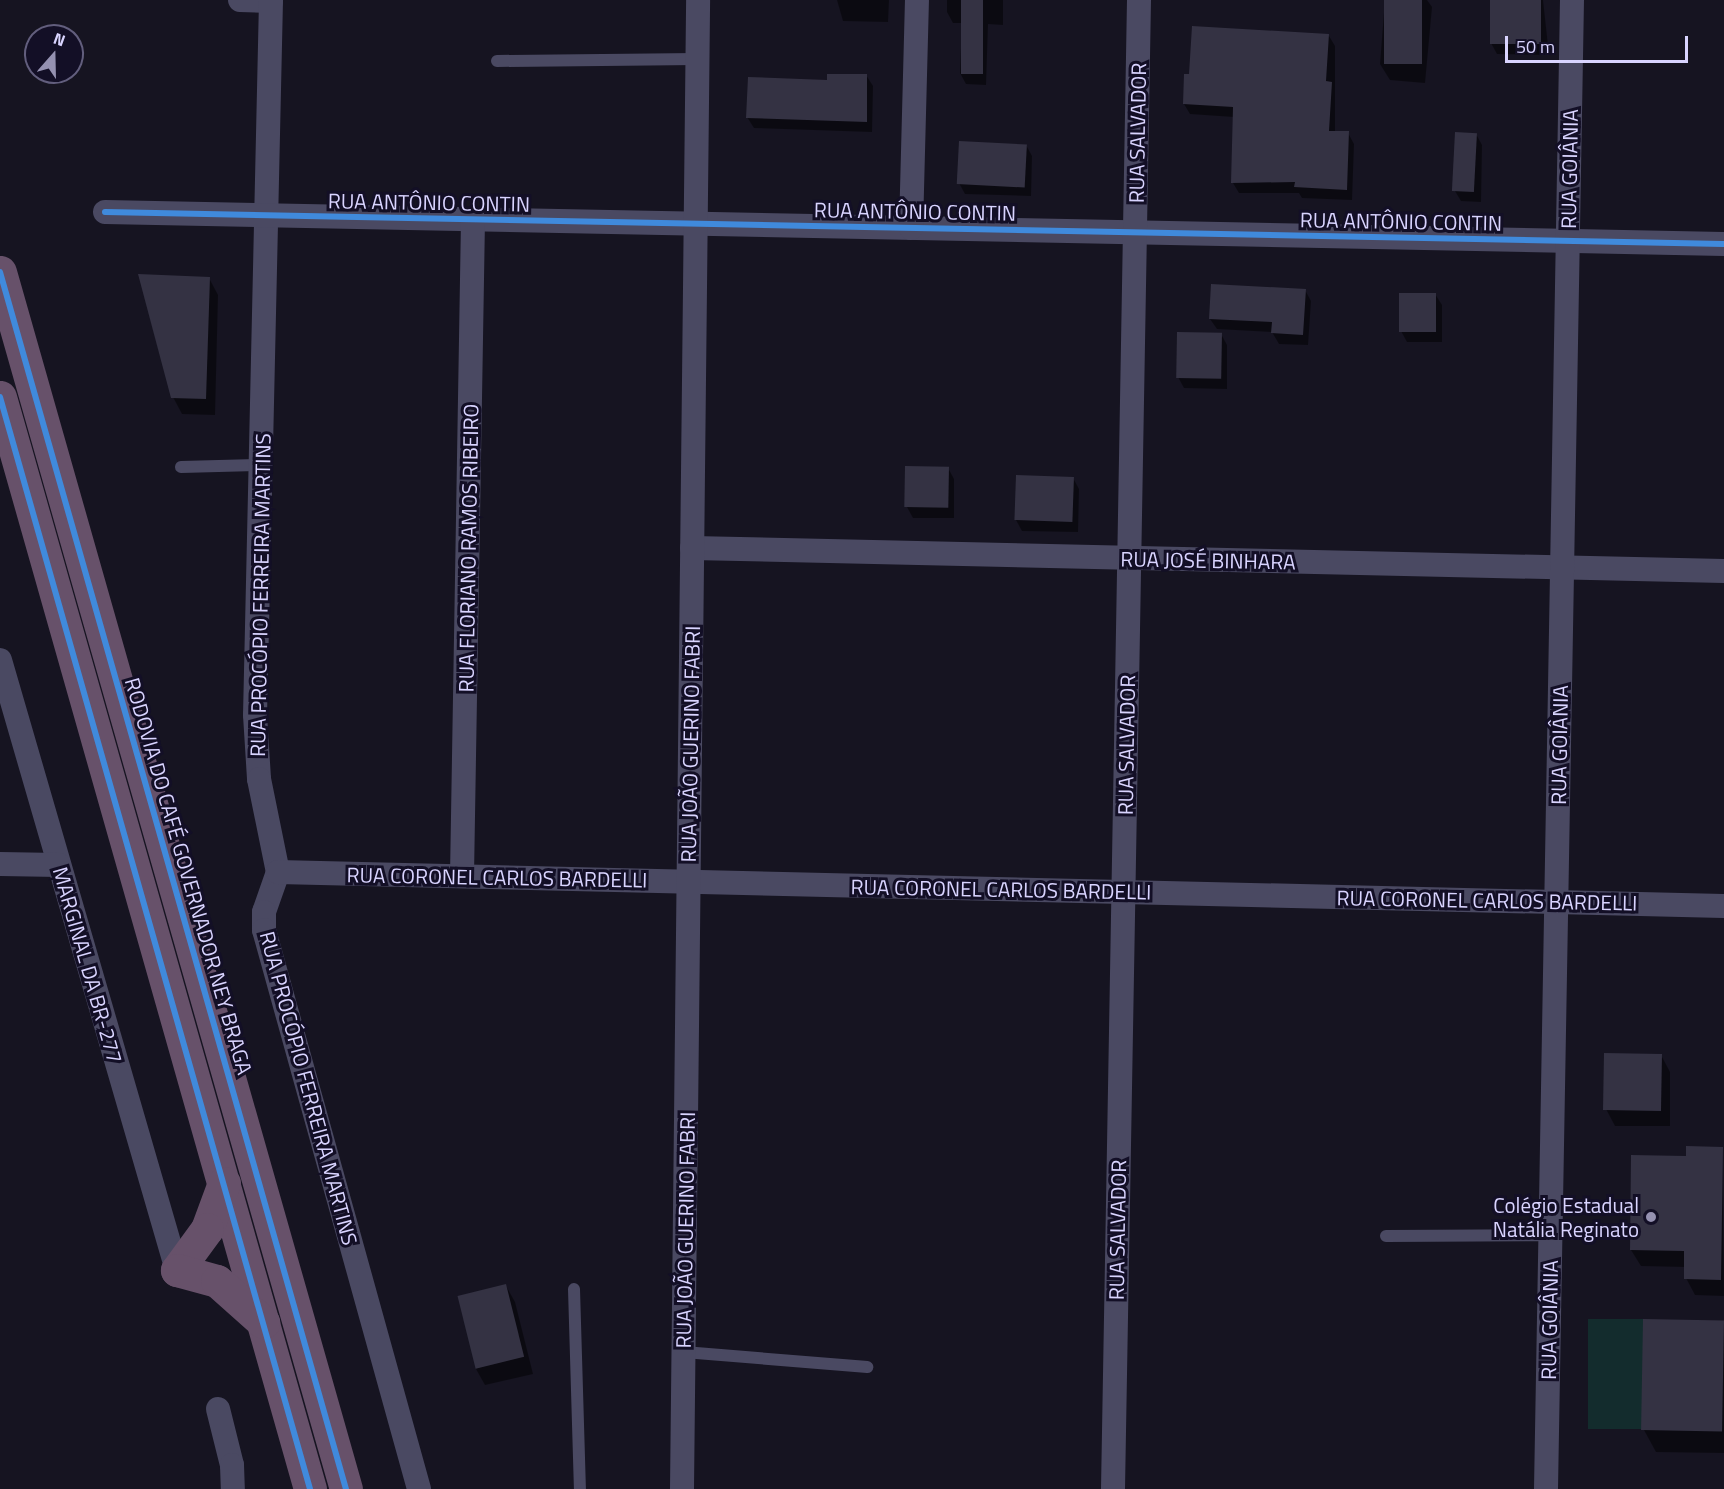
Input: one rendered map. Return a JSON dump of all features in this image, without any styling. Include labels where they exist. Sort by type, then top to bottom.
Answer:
[{"type":"highway","name":"RODOVIA DO CAFÉ GOVERNADOR NEY BRAGA","points":[[0,272],[346,1489]]},
{"type":"highway","points":[[0,397],[265,1323],[309,1489]]},
{"type":"highway","points":[[224,1183],[207,1229],[177,1270],[218,1281],[265,1323]]},
{"type":"street","points":[[240,0],[271,1]]},
{"type":"street","name":"RUA JOÃO GUERINO FABRI","points":[[682,1489],[698,0]]},
{"type":"street","points":[[911,228],[917,0]]},
{"type":"street","name":"RUA SALVADOR","points":[[1113,1489],[1139,0]]},
{"type":"street","name":"RUA GOIÂNIA","points":[[1546,1489],[1572,0]]},
{"type":"street","name":"RUA PROCÓPIO FERREIRA MARTINS","points":[[271,1],[255,745],[279,872],[264,912],[264,930],[419,1489]]},
{"type":"street","name":"RUA ANTÔNIO CONTIN","points":[[105,212],[1724,244]]},
{"type":"street","name":"RUA FLORIANO RAMOS RIBEIRO","points":[[462,876],[473,219]]},
{"type":"street","name":"RUA JOSÉ BINHARA","points":[[692,548],[1724,571]]},
{"type":"street","name":"MARGINAL DA BR-277","points":[[0,660],[177,1270]]},
{"type":"street","points":[[0,864],[59,865]]},
{"type":"street","name":"RUA CORONEL CARLOS BARDELLI","points":[[279,872],[1724,906]]},
{"type":"street","points":[[218,1409],[232,1465],[233,1489]]},
{"type":"lane","points":[[497,61],[697,59]]},
{"type":"lane","points":[[181,466],[260,465]]},
{"type":"lane","points":[[1386,1236],[1551,1235]]},
{"type":"lane","points":[[574,1289],[580,1489]]},
{"type":"lane","points":[[684,1352],[867,1367]]},
{"type":"green space","points":[[1588,1319],[1643,1319],[1643,1429],[1588,1429]]},
{"type":"building","points":[[961,0],[983,0],[983,74],[961,74]]},
{"type":"building","points":[[1384,0],[1422,0],[1422,64],[1384,64]]},
{"type":"building","points":[[1490,0],[1541,0],[1541,44],[1490,44]]},
{"type":"building","points":[[1192,26],[1329,34],[1326,81],[1332,82],[1329,131],[1349,131],[1347,190],[1294,187],[1295,182],[1231,183],[1233,107],[1183,104],[1184,74],[1189,74]]},
{"type":"building","points":[[827,74],[867,74],[867,122],[746,118],[748,77],[827,80]]},
{"type":"building","points":[[1455,132],[1477,133],[1474,192],[1452,191]]},
{"type":"building","points":[[959,141],[1027,145],[1025,187],[957,184]]},
{"type":"building","points":[[138,274],[210,277],[206,399],[171,398]]},
{"type":"building","points":[[1211,284],[1306,289],[1303,335],[1271,333],[1272,322],[1209,319]]},
{"type":"building","points":[[1399,293],[1436,293],[1436,332],[1399,332]]},
{"type":"building","points":[[1177,332],[1222,333],[1221,379],[1176,378]]},
{"type":"building","points":[[905,466],[949,467],[948,508],[904,507]]},
{"type":"building","points":[[1016,475],[1074,477],[1072,522],[1014,520]]},
{"type":"building","points":[[1604,1053],[1662,1054],[1661,1111],[1603,1110]]},
{"type":"building","points":[[1686,1146],[1723,1147],[1721,1280],[1684,1279],[1684,1251],[1630,1250],[1631,1155],[1686,1156]]},
{"type":"building","points":[[506,1284],[524,1357],[476,1369],[457,1296]]},
{"type":"building","points":[[1643,1319],[1724,1320],[1722,1431],[1641,1430]]},
{"type":"cycle path","points":[[105,212],[1724,244]]},
{"type":"cycle path","points":[[0,272],[346,1489]]},
{"type":"cycle path","points":[[0,397],[310,1489]]},
{"type":"place","name":"Colégio Estadual Natália Reginato","points":[[1651,1217]]}]
